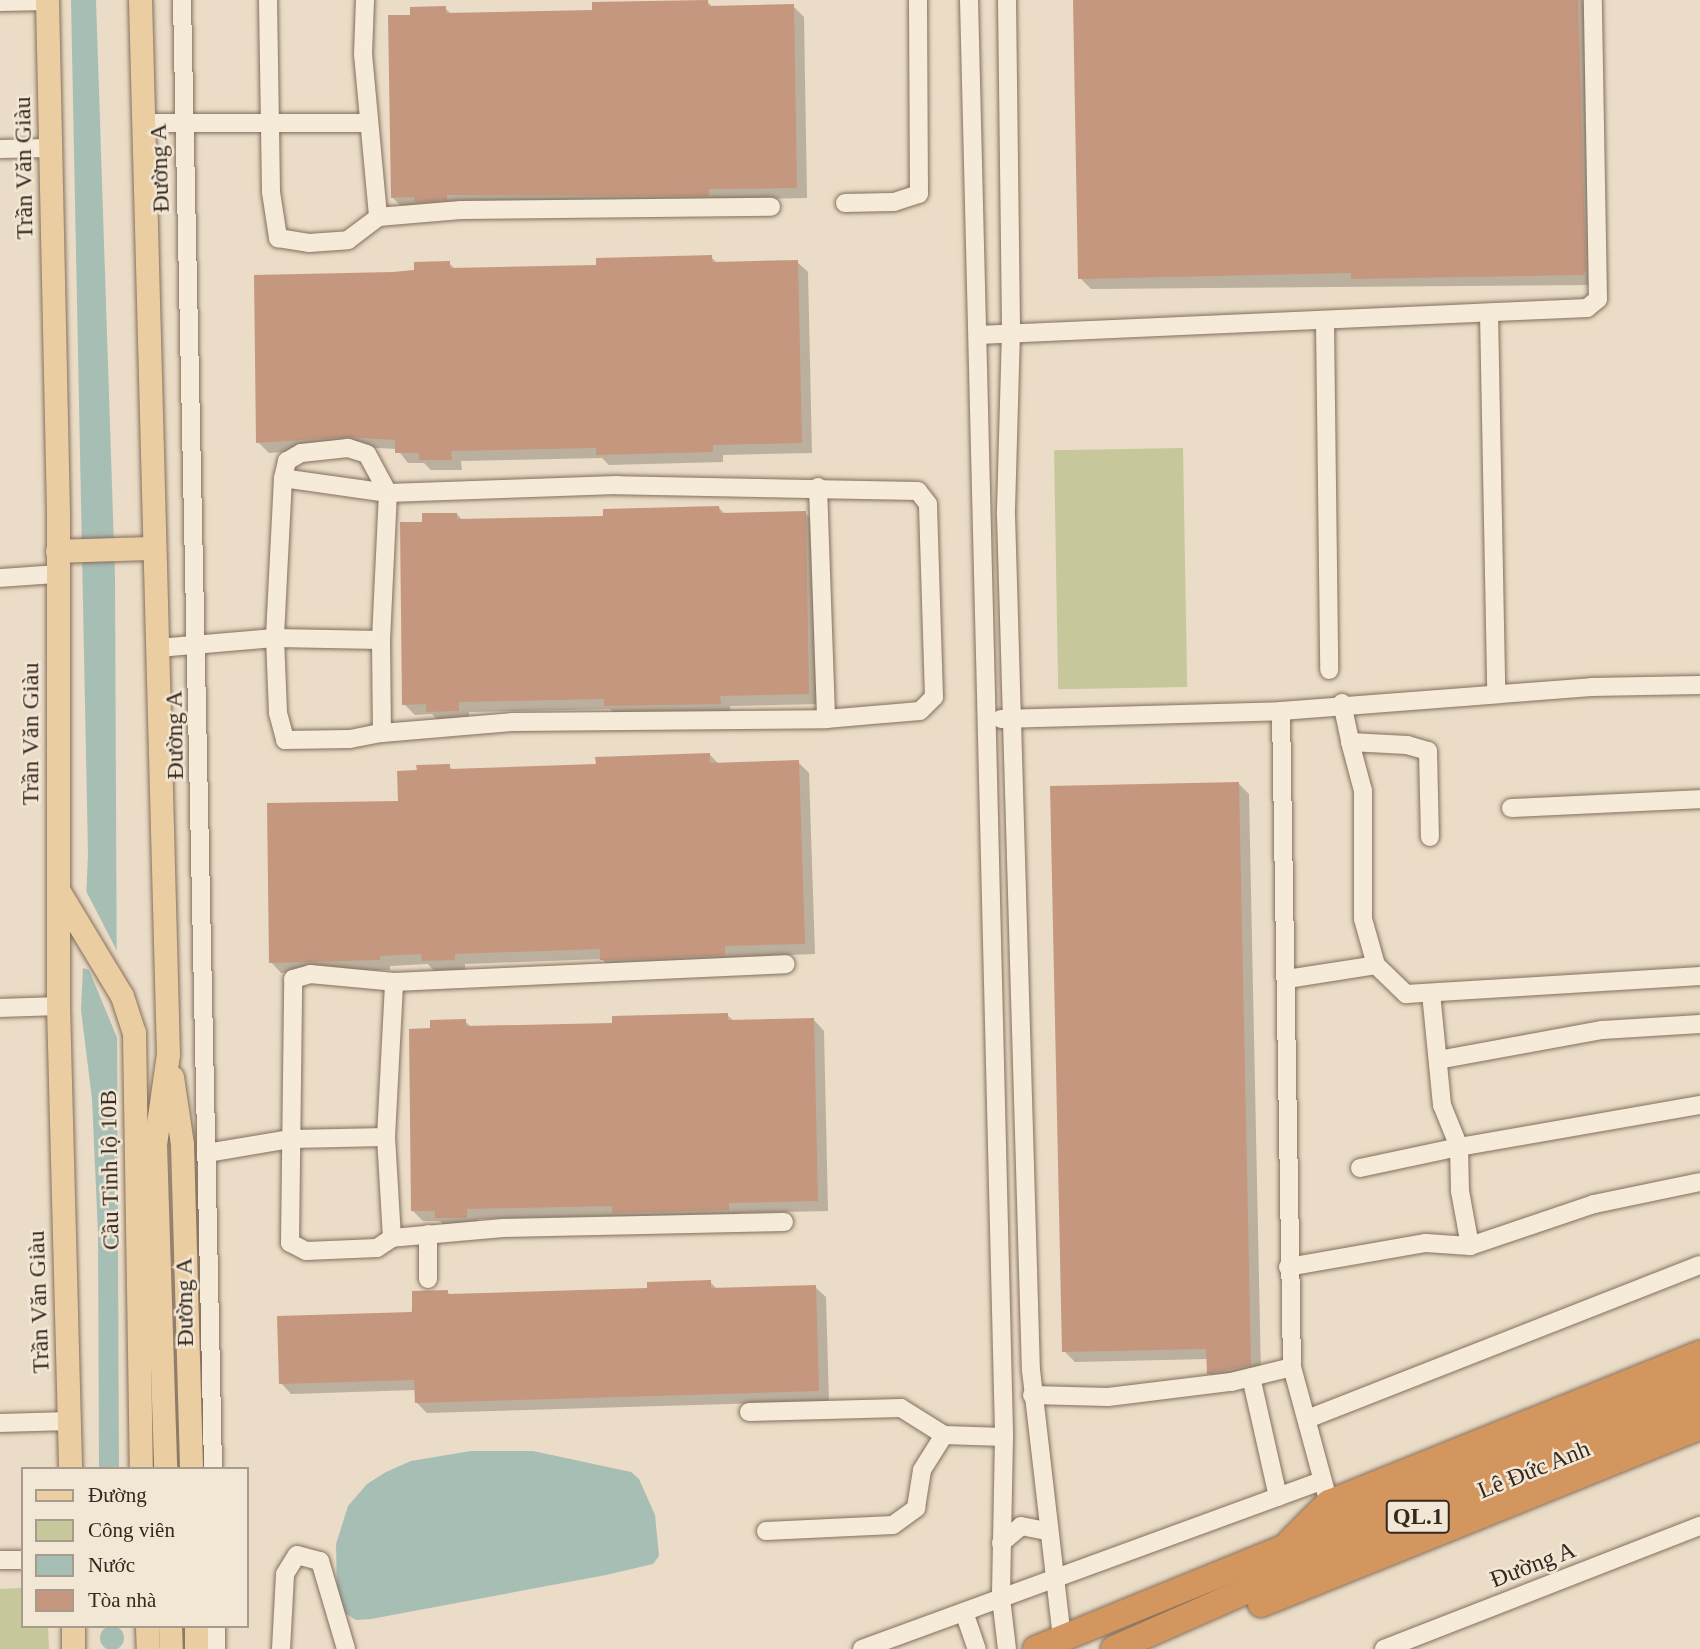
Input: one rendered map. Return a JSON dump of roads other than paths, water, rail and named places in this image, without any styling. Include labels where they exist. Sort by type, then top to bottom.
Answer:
[{"type":"highway","name":"Lê Đức Anh","points":[[1286,1547],[1326,1492],[1700,1354]]},
{"type":"highway","name":"Lê Đức Anh","points":[[1035,1649],[1700,1378]]},
{"type":"highway","name":"Lê Đức Anh","points":[[1114,1649],[1376,1534],[1700,1404]]},
{"type":"highway","name":"Lê Đức Anh","points":[[1138,1639],[1179,1640],[1348,1567],[1700,1427]]},
{"type":"highway","points":[[1326,1492],[1370,1512]]},
{"type":"main road","name":"Trần Văn Giàu","points":[[47,0],[57,562],[58,1006],[70,1467]]},
{"type":"main road","points":[[140,0],[167,1060],[182,1144],[191,1467]]},
{"type":"main road","points":[[57,562],[153,548]]},
{"type":"main road","name":"Cầu Tỉnh lộ 10B","points":[[58,890],[122,996],[134,1032],[141,1467]]},
{"type":"main road","name":"Cầu Tỉnh lộ 10B","points":[[165,1467],[155,1144],[167,1060]]},
{"type":"main road","points":[[73,1628],[73,1649]]},
{"type":"main road","points":[[147,1628],[148,1649]]},
{"type":"main road","points":[[170,1628],[171,1649]]},
{"type":"main road","points":[[196,1628],[196,1649]]},
{"type":"street","points":[[0,2],[47,0]]},
{"type":"street","name":"Đường A","points":[[183,0],[183,122],[198,646],[213,1467]]},
{"type":"street","points":[[268,0],[271,192],[278,238],[309,243],[348,240],[377,217],[461,210],[771,206]]},
{"type":"street","points":[[365,0],[369,122],[377,217]]},
{"type":"street","points":[[845,203],[894,202],[919,194],[918,0]]},
{"type":"street","points":[[969,0],[1003,1437],[1001,1598],[1007,1649]]},
{"type":"street","points":[[1007,0],[1011,331],[1006,514],[1032,1395],[1052,1580],[1062,1638]]},
{"type":"street","points":[[978,335],[1011,331],[1325,322],[1587,309],[1598,299],[1593,0]]},
{"type":"street","points":[[142,123],[369,122]]},
{"type":"street","points":[[0,149],[49,148]]},
{"type":"street","points":[[1489,313],[1496,693]]},
{"type":"street","points":[[1325,322],[1329,670]]},
{"type":"street","points":[[283,478],[388,493],[617,485],[907,488],[918,491],[928,504],[931,704],[898,714],[826,719],[512,722],[382,733],[350,739],[285,740],[278,713],[275,638],[283,478],[287,461],[301,453],[348,449],[367,454],[388,493],[381,640],[382,733]]},
{"type":"street","points":[[818,487],[826,719]]},
{"type":"street","points":[[0,578],[57,562]]},
{"type":"street","points":[[158,648],[275,638],[381,640]]},
{"type":"street","points":[[987,721],[1281,710],[1342,703],[1496,693],[1700,685]]},
{"type":"street","points":[[1342,703],[1363,791],[1363,919],[1376,965],[1406,994],[1700,976]]},
{"type":"street","points":[[862,1649],[1278,1497],[1326,1492],[1292,1367],[1288,1267],[1287,979],[1281,710]]},
{"type":"street","points":[[1350,742],[1407,745],[1428,751],[1430,836]]},
{"type":"street","points":[[1511,808],[1700,799]]},
{"type":"street","points":[[784,1222],[428,1234],[392,1238],[377,1248],[306,1251],[290,1243],[293,979],[310,974],[394,982],[786,964]]},
{"type":"street","points":[[1287,979],[1376,965]]},
{"type":"street","points":[[392,1238],[386,1137],[394,982]]},
{"type":"street","points":[[1431,993],[1442,1105],[1459,1147],[1460,1191],[1470,1246]]},
{"type":"street","points":[[993,999],[1020,999]]},
{"type":"street","points":[[0,1008],[58,1006]]},
{"type":"street","points":[[1438,1060],[1602,1030],[1700,1024]]},
{"type":"street","points":[[1360,1168],[1459,1147],[1700,1105]]},
{"type":"street","points":[[207,1153],[291,1139],[386,1137]]},
{"type":"street","points":[[1288,1267],[1426,1243],[1470,1246],[1594,1204],[1700,1182]]},
{"type":"street","points":[[428,1234],[428,1279]]},
{"type":"street","points":[[1307,1419],[1700,1265]]},
{"type":"street","points":[[1032,1395],[1108,1396],[1251,1377],[1292,1367]]},
{"type":"street","points":[[1251,1377],[1278,1497]]},
{"type":"street","points":[[749,1412],[901,1408],[944,1435],[1003,1437]]},
{"type":"street","points":[[0,1423],[69,1421]]},
{"type":"street","points":[[766,1531],[893,1525],[916,1508],[922,1470],[944,1435]]},
{"type":"street","points":[[1001,1543],[1021,1526],[1047,1531]]},
{"type":"street","name":"Đường A","points":[[1384,1649],[1700,1526]]},
{"type":"street","points":[[281,1649],[285,1574],[297,1555],[320,1561],[346,1649]]},
{"type":"street","points":[[0,1560],[21,1559]]},
{"type":"street","points":[[964,1612],[977,1649]]},
{"type":"street","points":[[216,1628],[216,1649]]},
{"type":"water","points":[[71,0],[96,0],[115,577],[119,1467],[99,1467],[98,1233],[92,1099],[81,1010],[88,855]]},
{"type":"water","points":[[471,1451],[533,1451],[631,1472],[639,1479],[655,1515],[659,1556],[653,1564],[606,1575],[371,1619],[356,1620],[343,1612],[337,1593],[336,1544],[348,1506],[367,1484],[386,1472],[411,1461]]},
{"type":"water","points":[[106,1628],[118,1628],[123,1633],[123,1643],[117,1649],[107,1649],[101,1643],[101,1633]]}]
